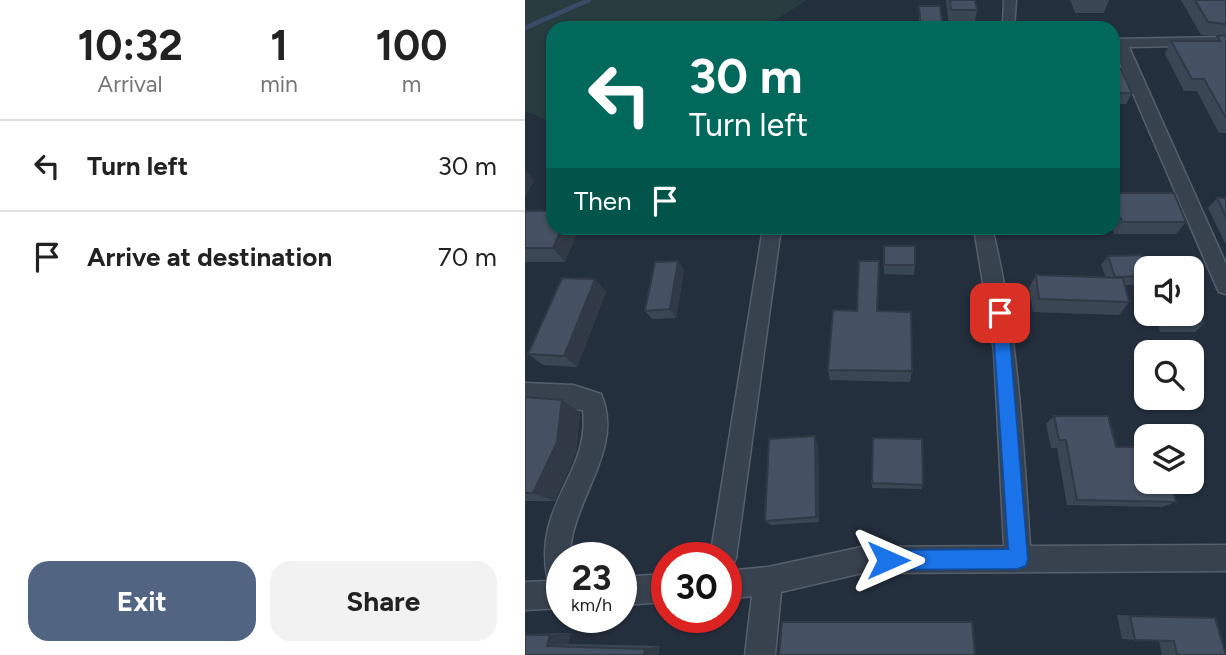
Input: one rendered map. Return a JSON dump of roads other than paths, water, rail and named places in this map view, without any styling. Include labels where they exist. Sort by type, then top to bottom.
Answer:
[{"type":"street","points":[[1008,21],[1010,0]]},
{"type":"street","points":[[1120,43],[1226,41]]},
{"type":"street","points":[[1120,50],[1226,286]]},
{"type":"street","points":[[725,542],[771,235]]},
{"type":"street","points":[[985,235],[997,288],[1003,337],[1018,559]]},
{"type":"street","points":[[525,394],[583,398],[593,402],[599,419],[587,462],[555,542]]},
{"type":"street","points":[[742,583],[768,581],[862,560],[1226,558]]},
{"type":"street","points":[[760,655],[768,581]]},
{"type":"street","points":[[525,596],[546,595]]},
{"type":"waterway","points":[[525,28],[589,0]]}]
